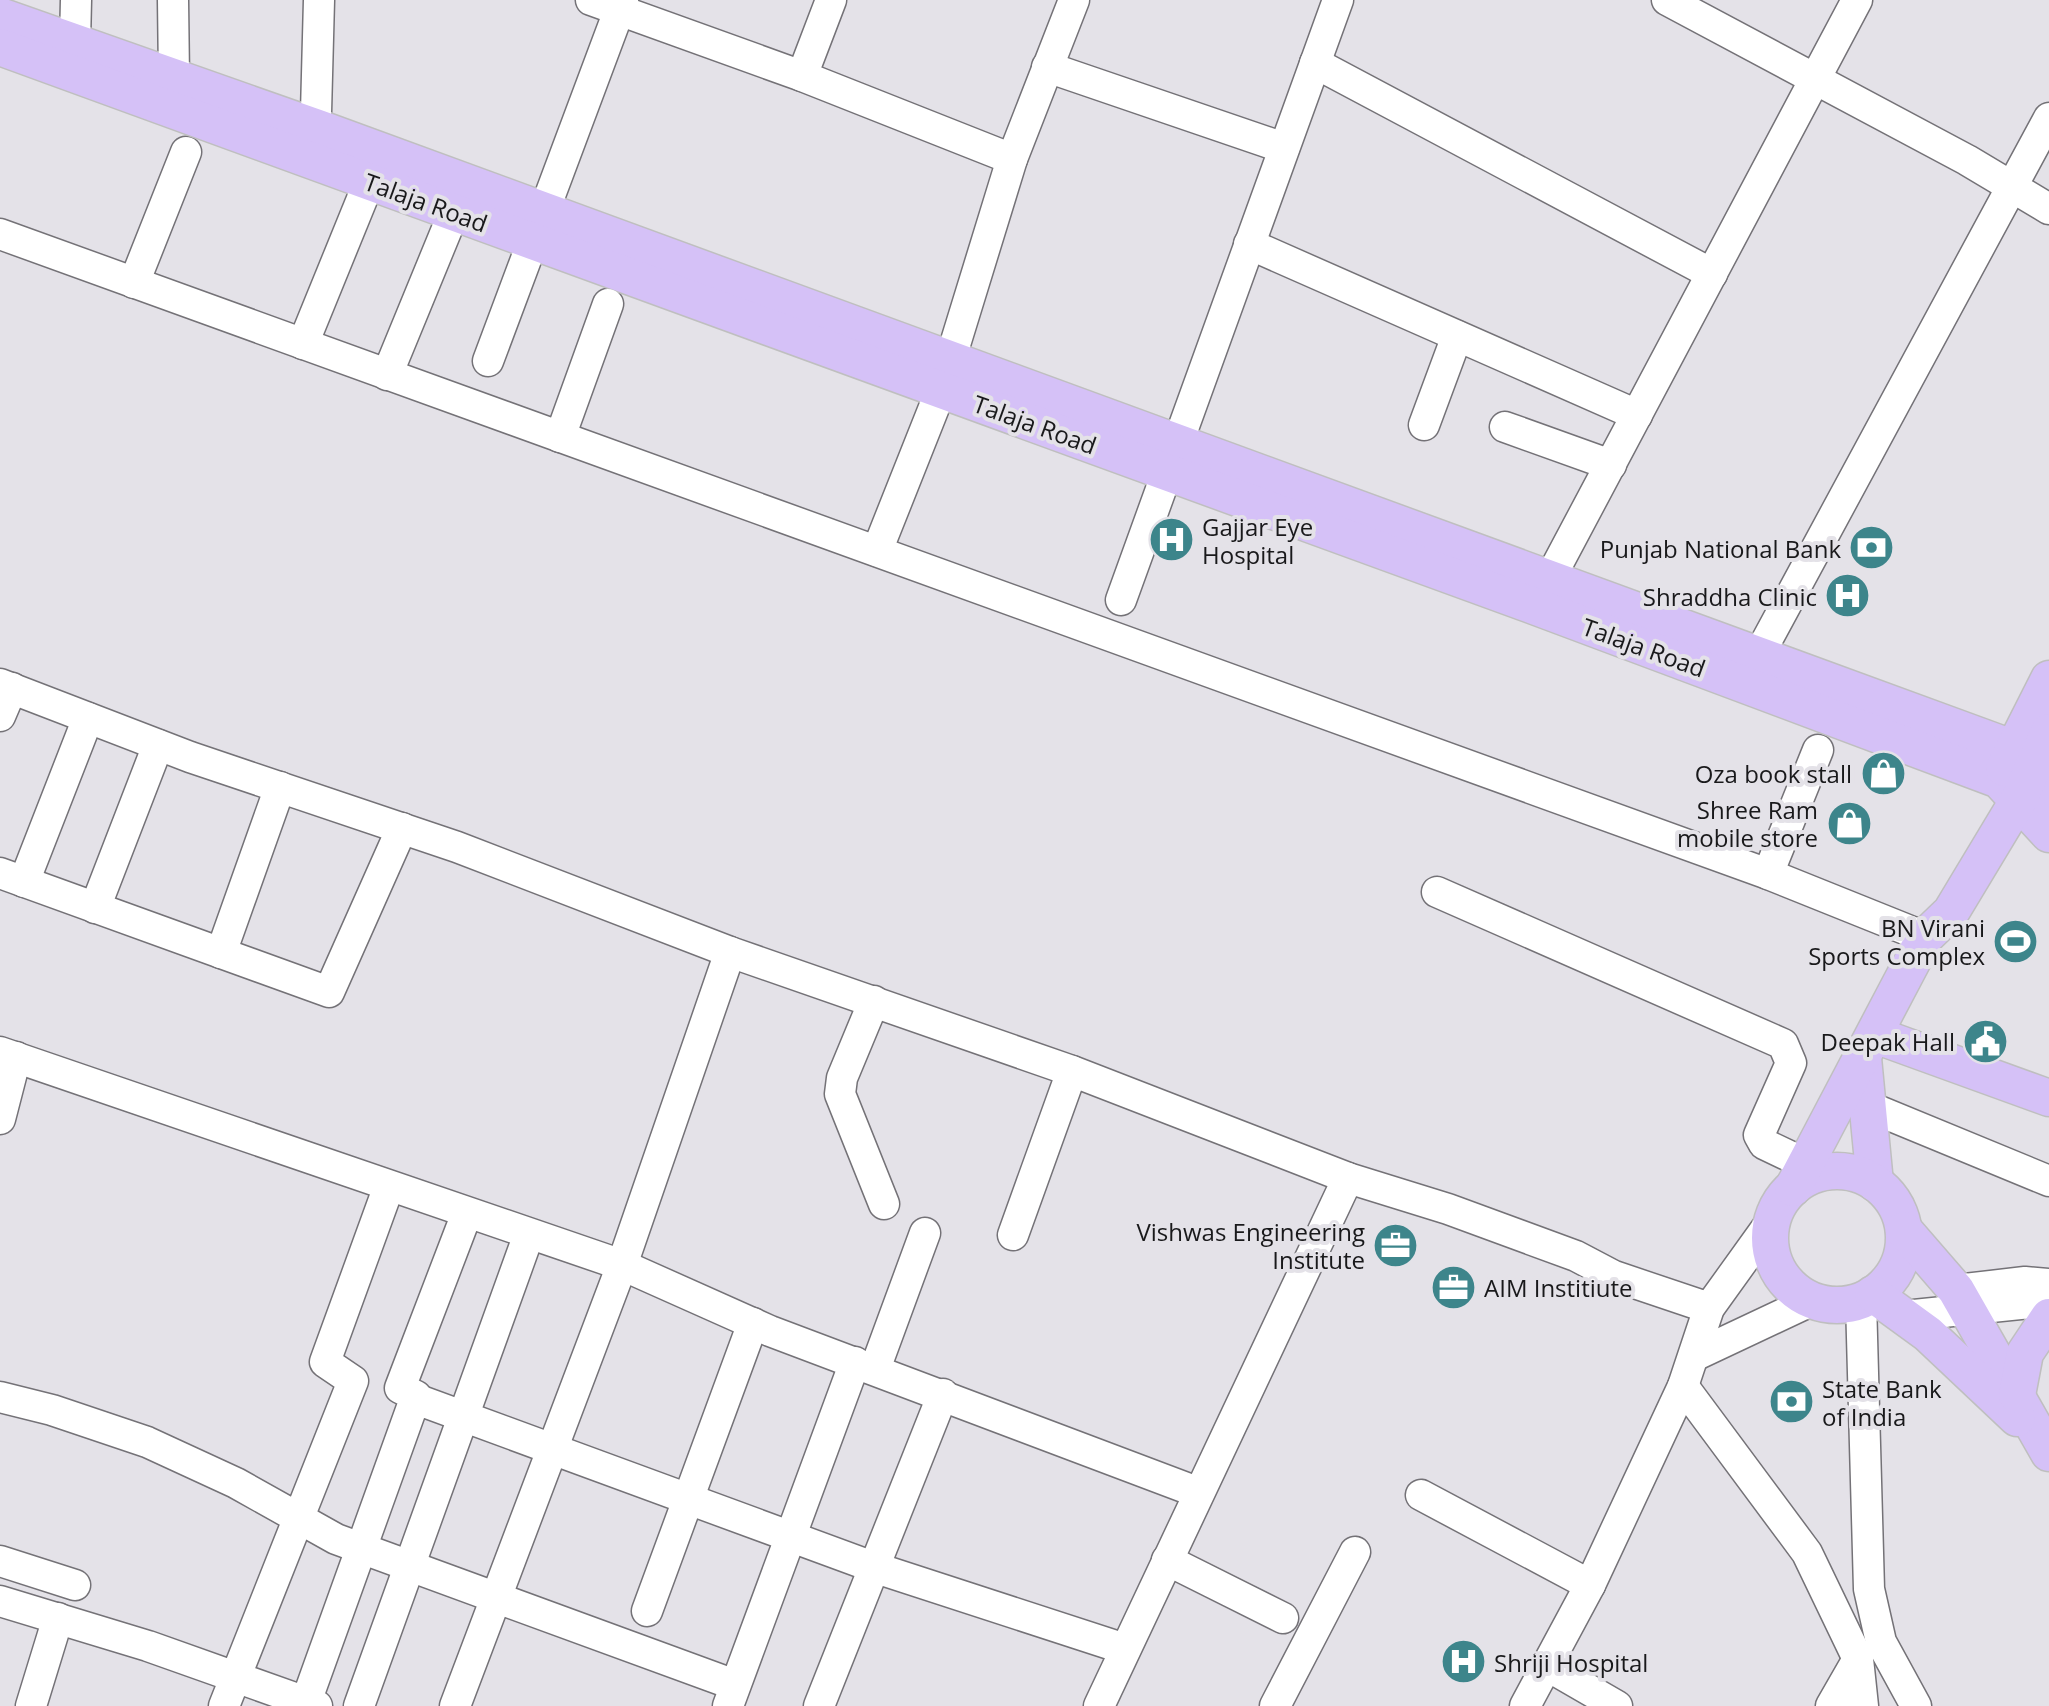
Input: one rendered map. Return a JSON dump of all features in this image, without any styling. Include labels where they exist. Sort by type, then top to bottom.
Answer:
[{"type":"main road","name":"Talaja Road","points":[[0,16],[174,77],[316,144],[369,182],[454,212],[540,226]]},
{"type":"main road","name":"Talaja Road","points":[[0,47],[316,144],[1750,669],[2022,777],[2049,834]]},
{"type":"main road","points":[[2022,777],[2049,679]]},
{"type":"main road","points":[[1800,1176],[1843,1170],[1875,1183],[1898,1208],[1904,1230],[1903,1253],[1894,1274],[1867,1297],[1840,1305],[1813,1300],[1784,1279],[1774,1261],[1770,1240],[1773,1219],[1783,1198],[1800,1176],[1928,933],[1951,912],[2049,732]]},
{"type":"main road","points":[[1869,1046],[2049,1098]]},
{"type":"main road","points":[[1869,1046],[1867,1106],[1875,1183]]},
{"type":"main road","points":[[1904,1230],[1963,1301],[2047,1449]]},
{"type":"main road","points":[[1867,1297],[1904,1316],[1928,1334],[2047,1449]]},
{"type":"main road","points":[[2017,1395],[2025,1353],[2049,1317]]},
{"type":"street","points":[[75,42],[76,0]]},
{"type":"street","points":[[173,0],[174,77]]},
{"type":"street","points":[[316,144],[319,0]]},
{"type":"street","points":[[591,0],[622,5],[1012,159]]},
{"type":"street","points":[[802,76],[831,0]]},
{"type":"street","points":[[877,551],[946,376],[1012,159],[1074,0]]},
{"type":"street","points":[[1121,600],[1338,0]]},
{"type":"street","points":[[1667,0],[2012,186],[2049,209]]},
{"type":"street","points":[[1542,592],[1857,0]]},
{"type":"street","points":[[488,361],[622,5]]},
{"type":"street","points":[[1315,63],[1712,274]]},
{"type":"street","points":[[1047,67],[1284,148]]},
{"type":"street","points":[[1750,669],[2049,118]]},
{"type":"street","points":[[134,283],[186,152]]},
{"type":"street","points":[[303,344],[369,182]]},
{"type":"street","points":[[387,375],[454,212]]},
{"type":"street","points":[[0,234],[1928,933]]},
{"type":"street","points":[[1249,244],[1637,415]]},
{"type":"street","points":[[560,437],[608,304]]},
{"type":"street","points":[[1424,425],[1457,336]]},
{"type":"street","points":[[1505,427],[1611,465]]},
{"type":"street","points":[[0,716],[6,686],[158,745],[402,828],[730,952],[1072,1071],[1348,1178],[1448,1209],[1576,1256],[1614,1276],[1709,1308]]},
{"type":"street","points":[[88,718],[12,878],[329,992],[402,828]]},
{"type":"street","points":[[95,908],[158,745]]},
{"type":"street","points":[[1768,874],[1818,750]]},
{"type":"street","points":[[221,953],[280,787]]},
{"type":"street","points":[[1437,892],[1783,1044],[1791,1063],[1759,1135],[1764,1144],[1800,1176]]},
{"type":"street","points":[[455,1706],[622,1265],[730,952]]},
{"type":"street","points":[[874,1001],[842,1078],[840,1094],[884,1204]]},
{"type":"street","points":[[0,1119],[8,1054],[622,1265],[753,1323],[1197,1492]]},
{"type":"street","points":[[1013,1235],[1072,1071]]},
{"type":"street","points":[[1867,1106],[2049,1181]]},
{"type":"street","points":[[1099,1706],[1197,1492],[1348,1178]]},
{"type":"street","points":[[224,1706],[353,1381],[325,1362],[389,1186]]},
{"type":"street","points":[[467,1213],[400,1388],[416,1399],[876,1568],[1125,1649]]},
{"type":"street","points":[[1525,1706],[1590,1585],[1683,1386],[1709,1308],[1773,1219]]},
{"type":"street","points":[[0,1397],[52,1410],[147,1442],[236,1483],[300,1519],[362,1548],[496,1598],[732,1696],[792,1537],[925,1233]]},
{"type":"street","points":[[359,1706],[529,1234]]},
{"type":"street","points":[[1904,1316],[2025,1282],[2049,1284]]},
{"type":"street","points":[[1867,1297],[1869,1589],[1881,1642],[1916,1706]]},
{"type":"street","points":[[1694,1356],[1813,1300]]},
{"type":"street","points":[[1963,1301],[2049,1301]]},
{"type":"street","points":[[647,1611],[753,1323]]},
{"type":"street","points":[[1683,1386],[1807,1553],[1858,1659],[1863,1706]]},
{"type":"street","points":[[819,1706],[943,1394]]},
{"type":"street","points":[[0,1601],[312,1704],[362,1548],[416,1399]]},
{"type":"street","points":[[1421,1495],[1590,1585]]},
{"type":"street","points":[[1275,1706],[1355,1552]]},
{"type":"street","points":[[1167,1560],[1283,1618]]},
{"type":"street","points":[[0,1561],[75,1585]]},
{"type":"street","points":[[31,1706],[58,1618]]},
{"type":"street","points":[[1831,1706],[1858,1659]]},
{"type":"street","points":[[1546,1665],[1617,1706]]},
{"type":"place","name":"Gajjar Eye Hospital","points":[[1171,540]]},
{"type":"place","name":"Punjab National Bank","points":[[1872,548]]},
{"type":"place","name":"Shraddha Clinic","points":[[1848,596]]},
{"type":"place","name":"Oza book stall","points":[[1883,773]]},
{"type":"place","name":"Shree Ram mobile store","points":[[1849,823]]},
{"type":"place","name":"BN Virani Sports Complex","points":[[2016,941]]},
{"type":"place","name":"Deepak Hall","points":[[1986,1041]]},
{"type":"place","name":"Vishwas Engineering Institute","points":[[1396,1245]]},
{"type":"place","name":"AIM Institiute","points":[[1453,1287]]},
{"type":"place","name":"State Bank of India","points":[[1791,1402]]},
{"type":"place","name":"Shriji Hospital","points":[[1463,1662]]}]
